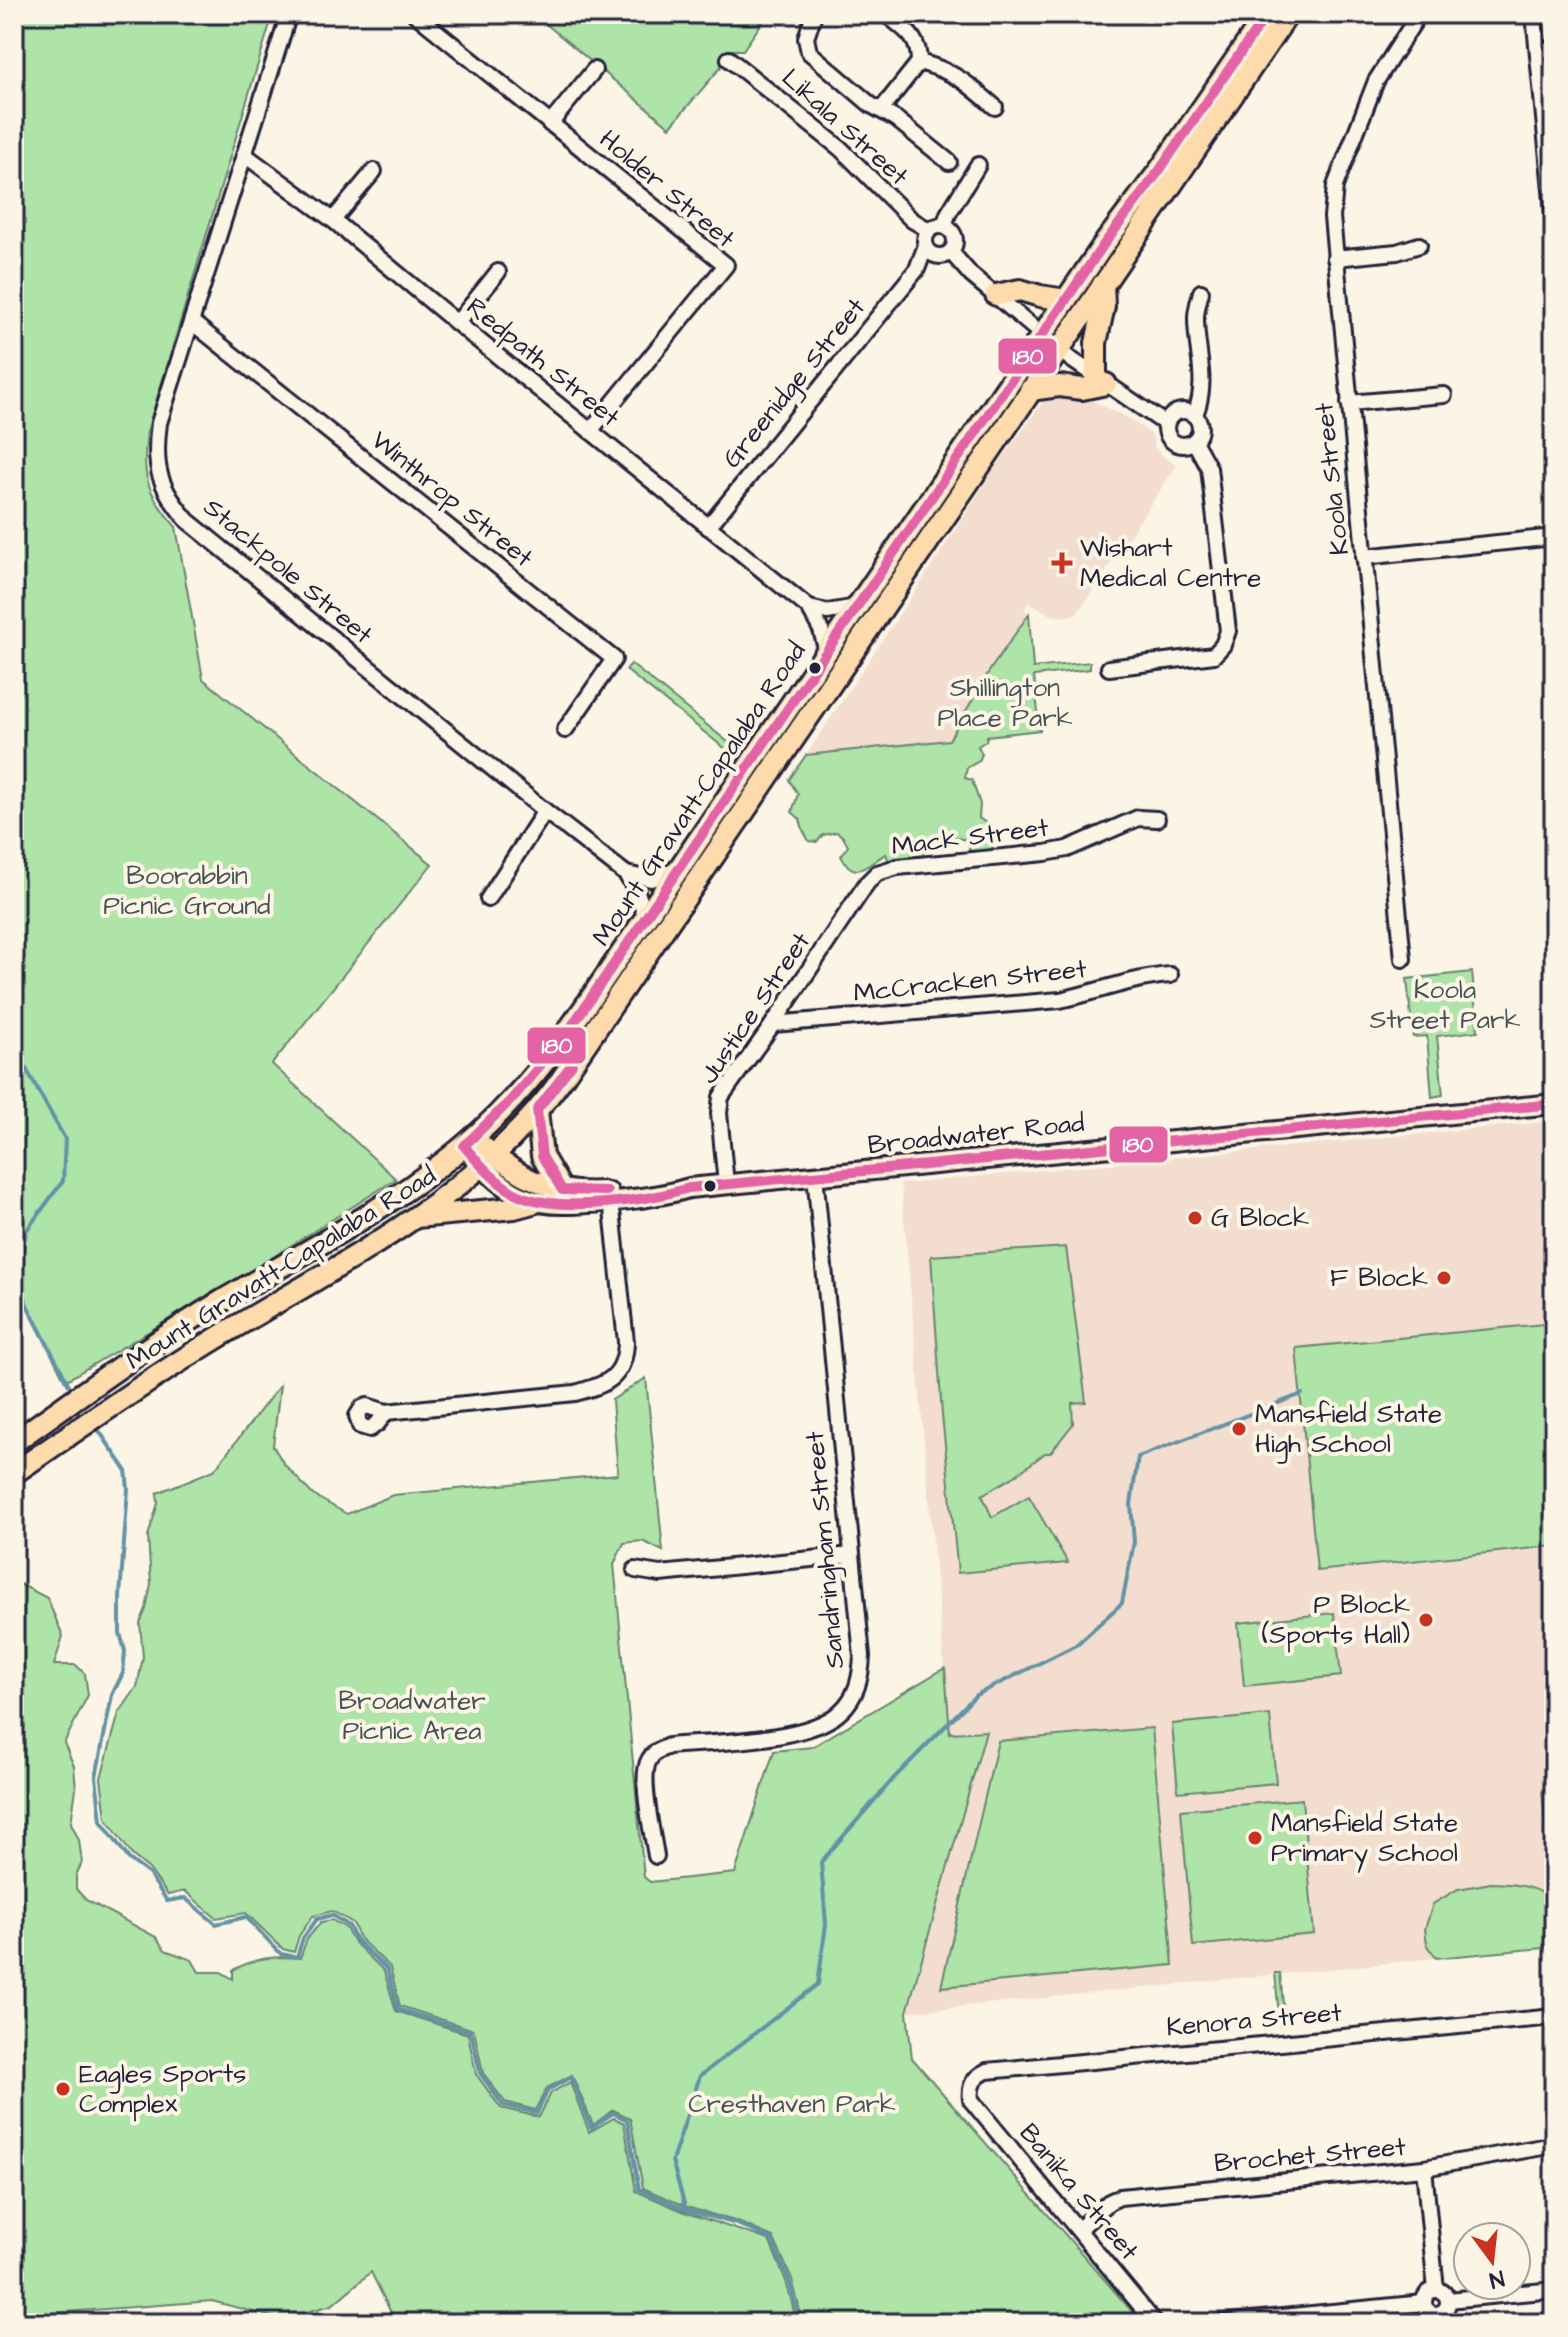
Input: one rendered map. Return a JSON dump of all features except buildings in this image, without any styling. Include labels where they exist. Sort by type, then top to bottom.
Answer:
[{"type":"highway","name":"Mount Gravatt-Capalaba Road","points":[[19,1438],[205,1312],[376,1208],[468,1142],[549,1057],[1104,244],[1159,171],[1267,14]]},
{"type":"highway","name":"Mount Gravatt-Capalaba Road","points":[[14,1473],[196,1351],[355,1257],[416,1217],[488,1162],[537,1110],[561,1080],[1288,14]]},
{"type":"highway","points":[[1030,390],[1059,386],[1082,389],[1101,380],[1096,343],[1104,306],[1103,284]]},
{"type":"highway","points":[[996,295],[1020,290],[1066,300]]},
{"type":"highway","points":[[537,1110],[542,1156],[562,1190]]},
{"type":"highway","points":[[416,1217],[514,1208],[536,1202]]},
{"type":"main road","name":"Broadwater Road","points":[[468,1142],[488,1162],[505,1188],[536,1202],[560,1205],[665,1184],[689,1188],[1554,1104]]},
{"type":"main road","name":"Broadwater Road","points":[[488,1162],[562,1190],[611,1196]]},
{"type":"street","name":"Stackpole Street","points":[[289,14],[159,423],[156,447],[159,475],[173,503],[188,521],[626,874],[646,917]]},
{"type":"street","name":"Holder Street","points":[[415,14],[726,265],[590,431]]},
{"type":"street","points":[[814,14],[806,38],[809,52],[871,105],[896,119],[949,162]]},
{"type":"street","points":[[881,110],[919,62],[919,49],[913,37],[886,14]]},
{"type":"street","name":"Koola Street","points":[[1403,959],[1332,217],[1335,186],[1376,81],[1419,14]]},
{"type":"street","points":[[1534,14],[1554,221]]},
{"type":"street","points":[[1538,50],[1554,49]]},
{"type":"street","name":"Likala Street","points":[[729,59],[841,149],[912,220],[929,230]]},
{"type":"street","points":[[919,62],[945,69],[995,107]]},
{"type":"street","points":[[550,124],[594,70]]},
{"type":"street","name":"Redpath Street","points":[[245,155],[333,220],[809,608],[821,630],[827,652]]},
{"type":"street","points":[[944,226],[978,165]]},
{"type":"street","points":[[333,220],[374,171]]},
{"type":"street","points":[[948,254],[955,242],[949,229],[936,226],[929,230],[924,238],[925,248],[931,254],[948,254],[1059,349],[1166,424]]},
{"type":"street","points":[[1335,258],[1397,252],[1419,245]]},
{"type":"street","name":"Greenidge Street","points":[[708,527],[917,269],[925,248]]},
{"type":"street","name":"Greenidge Street","points":[[917,269],[948,254]]},
{"type":"street","points":[[457,323],[498,272]]},
{"type":"street","points":[[1195,415],[1187,411],[1176,412],[1168,418],[1166,433],[1173,442],[1187,445],[1194,441],[1200,428],[1195,415],[1203,386],[1195,315],[1201,292]]},
{"type":"street","name":"Winthrop Street","points":[[193,323],[614,659],[565,730]]},
{"type":"street","points":[[1349,403],[1444,395]]},
{"type":"street","points":[[1109,668],[1214,655],[1223,645],[1228,631],[1209,468],[1194,441]]},
{"type":"street","points":[[1364,557],[1554,537]]},
{"type":"street","points":[[809,608],[827,612],[857,607]]},
{"type":"street","points":[[488,899],[545,811]]},
{"type":"street","name":"Mack Street","points":[[877,873],[897,867],[1067,849],[1138,818],[1157,819]]},
{"type":"street","points":[[626,874],[651,879],[680,869]]},
{"type":"street","name":"Justice Street","points":[[726,1184],[719,1113],[721,1097],[867,883],[877,873]]},
{"type":"street","name":"McCracken Street","points":[[773,1024],[1060,1000],[1096,993],[1145,977],[1170,975]]},
{"type":"street","name":"Sandringham Street","points":[[656,1856],[645,1778],[647,1763],[655,1751],[669,1746],[766,1737],[820,1724],[839,1713],[853,1695],[861,1676],[862,1656],[815,1175]]},
{"type":"street","points":[[386,1412],[575,1393],[595,1388],[613,1378],[624,1364],[626,1342],[611,1196]]},
{"type":"street","points":[[635,1570],[660,1574],[852,1555]]},
{"type":"street","name":"Kenora Street","points":[[969,2090],[977,2076],[987,2071],[1554,2017]]},
{"type":"street","name":"Banika Street","points":[[969,2090],[971,2100],[1155,2323]]},
{"type":"street","name":"Brochet Street","points":[[1079,2229],[1109,2202],[1120,2197],[1424,2168],[1554,2145]]},
{"type":"street","points":[[1424,2168],[1436,2290]]},
{"type":"street","points":[[1436,2290],[1444,2293],[1448,2300],[1445,2309],[1437,2314],[1428,2311],[1424,2303],[1427,2294],[1436,2290]]},
{"type":"street","points":[[1448,2300],[1554,2290]]},
{"type":"street","points":[[1220,2323],[1424,2303]]},
{"type":"shaded area","points":[[1064,394],[1092,401],[1127,417],[1152,435],[1155,447],[1177,465],[1077,614],[1051,615],[1029,602],[1024,609],[1029,614],[990,670],[949,740],[806,755],[992,472],[1045,399]]},
{"type":"shaded area","name":"Mansfield State High School","points":[[1554,1121],[1554,1946],[907,2012],[986,1731],[950,1734],[901,1184]]},
{"type":"green space","name":"Boorabbin Picnic Ground","points":[[14,14],[273,14],[147,432],[145,461],[148,484],[158,504],[176,527],[203,679],[432,864],[272,1064],[396,1179],[251,1271],[65,1381],[26,1304],[14,1323]]},
{"type":"green space","points":[[534,14],[768,14],[743,50],[728,50],[720,59],[721,67],[670,127]]},
{"type":"green space","name":"Shillington Place Park","points":[[1029,614],[1033,668],[1090,662],[1090,669],[1034,676],[1040,730],[987,736],[986,741],[978,746],[982,754],[979,761],[967,768],[965,778],[972,780],[980,804],[979,818],[987,824],[985,836],[993,848],[976,857],[969,850],[971,841],[948,836],[923,852],[926,858],[889,862],[886,854],[857,870],[852,869],[841,856],[848,846],[837,832],[823,835],[817,842],[809,841],[800,819],[792,812],[798,794],[789,780],[806,755],[949,740],[990,670]]},
{"type":"green space","points":[[631,664],[738,750],[733,755],[626,670]]},
{"type":"green space","name":"Koola Street Park","points":[[1472,972],[1478,1031],[1437,1036],[1443,1095],[1432,1097],[1427,1036],[1413,1037],[1407,979]]},
{"type":"green space","points":[[1066,1247],[1086,1402],[1072,1403],[1073,1424],[1050,1453],[1045,1453],[1015,1476],[982,1495],[992,1517],[1029,1496],[1068,1563],[958,1573],[942,1415],[931,1256]]},
{"type":"green space","points":[[1554,1323],[1554,1546],[1317,1571],[1296,1348]]},
{"type":"green space","name":"Broadwater Picnic Area","points":[[646,1378],[663,1551],[642,1541],[624,1543],[614,1564],[644,1877],[650,1882],[735,1873],[774,1751],[812,1747],[945,1668],[950,1733],[986,1731],[907,2012],[912,2058],[1142,2323],[803,2323],[792,2279],[773,2237],[643,2188],[630,2118],[613,2110],[593,2125],[572,2075],[547,2088],[535,2110],[505,2102],[483,2073],[474,2030],[400,2006],[390,1967],[359,1938],[353,1923],[332,1911],[313,1916],[299,1936],[294,1952],[283,1949],[246,1913],[216,1918],[185,1891],[168,1895],[149,1869],[132,1855],[106,1818],[101,1778],[119,1713],[137,1687],[143,1657],[140,1623],[151,1584],[148,1536],[158,1503],[157,1493],[214,1470],[280,1385],[273,1446],[284,1464],[313,1495],[347,1514],[393,1495],[618,1474],[612,1400]]},
{"type":"green space","points":[[14,1581],[47,1598],[63,1636],[54,1665],[76,1665],[85,1674],[88,1695],[64,1743],[74,1766],[76,1789],[71,1823],[79,1840],[82,1863],[76,1875],[76,1889],[86,1900],[156,1937],[165,1950],[192,1960],[199,1972],[221,1972],[233,1979],[233,1970],[250,1962],[273,1957],[300,1958],[307,1939],[321,1922],[332,1920],[346,1928],[354,1942],[384,1971],[396,2011],[468,2034],[476,2074],[501,2108],[539,2117],[551,2093],[570,2082],[589,2132],[614,2118],[624,2123],[636,2191],[687,2213],[769,2240],[786,2281],[797,2323],[396,2323],[371,2272],[332,2305],[280,2319],[212,2301],[14,2316]]},
{"type":"green space","points":[[1334,1613],[1341,1676],[1244,1686],[1238,1623]]},
{"type":"green space","points":[[1270,1715],[1276,1783],[1178,1792],[1172,1724]]},
{"type":"green space","points":[[1152,1728],[1173,1965],[941,1987],[998,1741]]},
{"type":"green space","points":[[1302,1799],[1314,1934],[1193,1946],[1181,1810]]},
{"type":"green space","points":[[1491,1883],[1524,1886],[1554,1901],[1554,1947],[1436,1958],[1427,1944],[1425,1929],[1433,1904],[1458,1889]]},
{"type":"green space","points":[[1275,1973],[1280,1973],[1285,2025],[1280,2026]]},
{"type":"water","points":[[1554,1791],[1554,1837],[1547,1838],[1542,1792]]},
{"type":"waterway","points":[[14,1047],[65,1139],[63,1181],[26,1231],[19,1272],[26,1303],[72,1391]]},
{"type":"waterway","points":[[686,2210],[672,2161],[700,2076],[818,1984],[826,1924],[821,1862],[893,1779],[976,1695],[1076,1645],[1122,1603],[1134,1542],[1131,1504],[1138,1457],[1302,1394]]},
{"type":"waterway","points":[[95,1425],[126,1470],[128,1489],[120,1596],[120,1633],[125,1651],[123,1673],[112,1695],[96,1777],[101,1821],[129,1859],[149,1874],[167,1901],[185,1898],[216,1924],[246,1917],[281,1954],[297,1957],[303,1938],[317,1919],[332,1915],[349,1926],[356,1940],[387,1969],[398,2009],[471,2032],[480,2073],[503,2105],[537,2113],[548,2090],[571,2077],[591,2128],[613,2113],[627,2120],[639,2189],[686,2210],[737,2224],[771,2239],[789,2280],[800,2323]]},
{"type":"transit line","name":"180","points":[[1267,14],[1159,171],[1104,244],[567,1033],[512,1099],[464,1146],[493,1177],[513,1192],[552,1203],[600,1204],[689,1188],[1554,1104]]},
{"type":"transit line","name":"180","points":[[572,1064],[537,1110],[542,1156],[562,1190],[607,1191]]},
{"type":"place","name":"Wishart Medical Centre","points":[[1062,563]]},
{"type":"place","name":"G Block","points":[[1195,1218]]},
{"type":"place","name":"F Block","points":[[1444,1278]]},
{"type":"place","name":"Mansfield State High School","points":[[1239,1429]]},
{"type":"place","name":"P Block (Sports Hall)","points":[[1426,1620]]},
{"type":"place","name":"Mansfield State Primary School","points":[[1255,1838]]},
{"type":"place","name":"Eagles Sports Complex","points":[[63,2089]]},
{"type":"park label","name":"Cresthaven Park","points":[[792,2104]]}]
